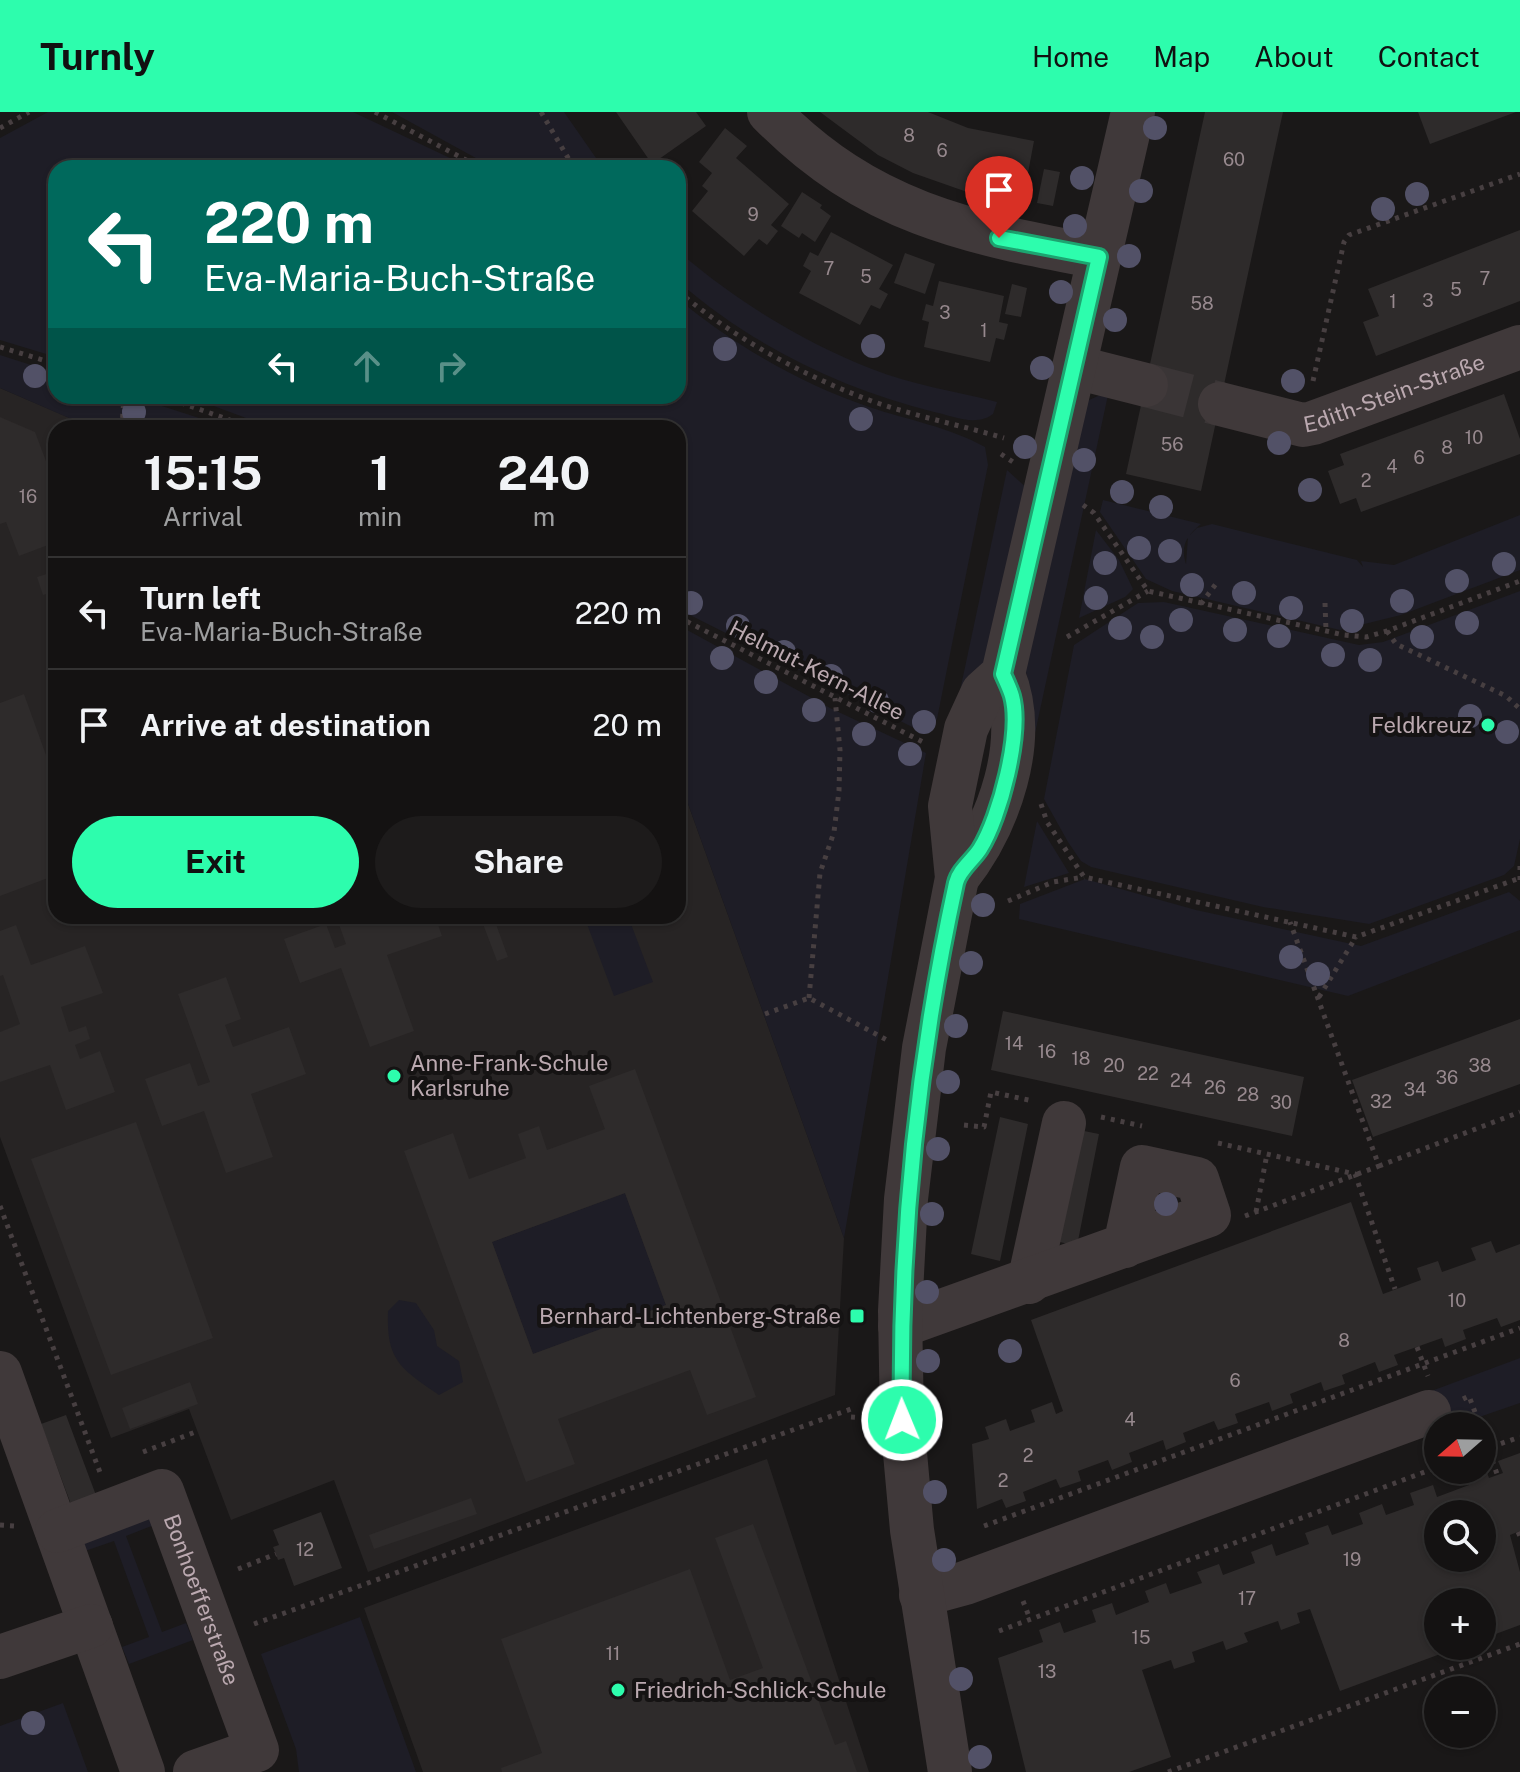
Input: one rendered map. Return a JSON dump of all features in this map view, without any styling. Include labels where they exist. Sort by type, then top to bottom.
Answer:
[{"type":"street","points":[[769,112],[795,139],[840,173],[887,201],[970,230],[1099,257]]},
{"type":"street","points":[[950,1772],[921,1595],[902,1420],[900,1326],[906,1199],[924,1048],[957,878],[950,806],[966,729],[983,692],[1003,674],[1133,112]]},
{"type":"street","name":"Edith-Stein-Straße","points":[[1220,404],[1303,425],[1520,347]]},
{"type":"street","points":[[1075,367],[1146,385]]},
{"type":"street","points":[[1029,1282],[1064,1123]]},
{"type":"street","points":[[900,1326],[1029,1282],[1209,1215],[1197,1179],[1142,1167],[1125,1246]]},
{"type":"street","points":[[0,1373],[143,1772]]},
{"type":"street","points":[[921,1595],[965,1583],[1424,1414]]},
{"type":"street","name":"Bonhoefferstraße","points":[[57,1531],[162,1491],[257,1750],[195,1772]]},
{"type":"street","points":[[0,1657],[91,1626]]},
{"type":"path","points":[[0,128],[29,112]]},
{"type":"path","points":[[375,112],[466,160]]},
{"type":"path","points":[[541,112],[569,160]]},
{"type":"path","points":[[1303,425],[1344,242],[1349,235],[1520,174]]},
{"type":"path","points":[[686,298],[703,312],[783,360],[868,400],[1004,438]]},
{"type":"path","points":[[0,347],[48,362]]},
{"type":"path","points":[[184,404],[230,420]]},
{"type":"path","points":[[1094,513],[1148,591],[1326,631],[1366,637],[1520,581]]},
{"type":"path","points":[[1201,604],[1218,581]]},
{"type":"path","points":[[1067,637],[1148,591]]},
{"type":"path","points":[[1325,603],[1326,631]]},
{"type":"path","name":"Helmut-Kern-Allee","points":[[686,621],[929,745]]},
{"type":"path","points":[[1387,631],[1396,644],[1506,696],[1520,709]]},
{"type":"path","points":[[809,998],[820,873],[834,832],[839,791],[840,750],[835,697]]},
{"type":"path","points":[[1040,798],[1047,822],[1084,877]]},
{"type":"path","points":[[1008,901],[1053,882],[1084,877],[1356,937],[1519,881],[1520,866]]},
{"type":"path","points":[[1290,922],[1379,1166]]},
{"type":"path","points":[[1318,997],[1356,937]]},
{"type":"path","points":[[765,1014],[809,998],[884,1039]]},
{"type":"path","points":[[964,1125],[984,1127],[991,1092]]},
{"type":"path","points":[[1209,1215],[1236,1219],[1520,1112]]},
{"type":"path","points":[[1256,1212],[1267,1154]]},
{"type":"path","points":[[1355,1174],[1395,1289]]},
{"type":"path","points":[[0,1206],[113,1510]]},
{"type":"path","points":[[984,1526],[1520,1328]]},
{"type":"path","points":[[1417,1347],[1424,1364]]},
{"type":"path","points":[[217,1637],[851,1409]]},
{"type":"path","points":[[188,1434],[198,1431]]},
{"type":"path","points":[[1496,1445],[1520,1437]]},
{"type":"path","points":[[999,1631],[1424,1472]]},
{"type":"path","points":[[238,1569],[276,1554]]},
{"type":"path","points":[[1168,1772],[1520,1644]]},
{"type":"shaded area","points":[[48,112],[353,112],[454,160],[48,160],[48,355],[0,340],[0,138]]},
{"type":"shaded area","points":[[392,112],[564,112],[597,160],[479,160]]},
{"type":"shaded area","points":[[686,257],[746,303],[820,346],[887,375],[997,402],[993,414],[979,420],[957,418],[865,391],[766,345],[686,288]]},
{"type":"shaded area","points":[[686,305],[769,362],[818,387],[869,407],[957,434],[985,447],[988,465],[937,719],[926,734],[686,613],[686,420],[252,420],[208,404],[686,404]]},
{"type":"shaded area","points":[[0,355],[48,370],[48,404],[156,404],[205,420],[74,420],[0,388]]},
{"type":"shaded area","name":"Anne-Frank-Schule Karlsruhe","points":[[0,388],[74,420],[48,420],[48,924],[686,924],[686,798],[844,1238],[835,1395],[368,1572],[334,1480],[231,1520],[189,1409],[111,1438],[0,1137]]},
{"type":"shaded area","points":[[1108,395],[1029,761],[1030,692],[1025,667],[1087,401]]},
{"type":"shaded area","points":[[1007,470],[1028,489],[992,655],[948,747]]},
{"type":"shaded area","points":[[1103,500],[1201,524],[1196,528],[1190,535],[1197,528],[1212,524],[1357,560],[1363,567],[1361,561],[1394,565],[1520,515],[1520,570],[1401,615],[1340,630],[1172,591],[1146,579],[1100,512]],"holes":[[[1188,538],[1186,564],[1184,546]]]},
{"type":"shaded area","points":[[1096,530],[1119,560],[1133,589],[1125,597],[1079,618]]},
{"type":"shaded area","points":[[1520,591],[1520,839],[1514,866],[1504,875],[1369,924],[1263,907],[1091,867],[1081,861],[1044,799],[1074,645],[1138,603],[1164,602],[1359,645],[1383,642]]},
{"type":"shaded area","points":[[686,629],[830,708],[926,753],[844,1238],[686,798]]},
{"type":"shaded area","points":[[1037,821],[1069,873],[1024,887]]},
{"type":"shaded area","points":[[1085,879],[1196,910],[1361,946],[1509,892],[1520,901],[1520,930],[1348,996],[1019,919],[1020,904]]},
{"type":"shaded area","points":[[587,924],[631,924],[653,982],[614,996]]},
{"type":"shaded area","points":[[625,1193],[666,1305],[533,1354],[492,1242]]},
{"type":"shaded area","points":[[399,1300],[416,1303],[434,1330],[437,1346],[459,1361],[463,1382],[439,1395],[398,1362],[390,1342],[388,1311]]},
{"type":"shaded area","points":[[1520,1358],[1520,1403],[1494,1412],[1433,1412],[1426,1393]]},
{"type":"shaded area","name":"Friedrich-Schlick-Schule","points":[[767,1459],[869,1772],[423,1772],[364,1608]]},
{"type":"shaded area","points":[[149,1509],[154,1525],[126,1536],[162,1632],[186,1623],[193,1640],[129,1664],[122,1647],[149,1637],[114,1541],[85,1551],[80,1535]]},
{"type":"shaded area","points":[[360,1617],[416,1772],[299,1772],[296,1749],[261,1654]]},
{"type":"shaded area","points":[[63,1703],[88,1772],[0,1772],[0,1726]]},
{"type":"building","points":[[616,112],[696,112],[706,126],[658,160],[649,160]]},
{"type":"building","points":[[820,112],[928,112],[968,128],[1034,141],[1022,205],[987,199],[913,173],[878,155]]},
{"type":"building","points":[[1205,112],[1283,112],[1201,491],[1126,474]]},
{"type":"building","points":[[1418,112],[1516,112],[1430,144]]},
{"type":"building","points":[[725,128],[747,146],[736,158],[789,204],[771,225],[778,231],[767,245],[759,239],[744,256],[692,211],[708,191],[702,186],[712,173],[699,162]]},
{"type":"building","points":[[1044,169],[1060,172],[1053,206],[1037,203]]},
{"type":"building","points":[[802,192],[822,205],[820,208],[831,216],[815,242],[802,233],[799,238],[781,226]]},
{"type":"building","points":[[1520,230],[1520,301],[1376,356],[1363,322],[1379,316],[1368,289]]},
{"type":"building","points":[[831,232],[893,265],[879,289],[888,294],[880,309],[871,305],[860,325],[799,293],[811,271],[803,266],[810,252],[818,256]]},
{"type":"building","points":[[905,253],[935,264],[925,294],[894,283]]},
{"type":"building","points":[[939,281],[1004,296],[999,322],[1008,324],[1004,340],[996,338],[990,362],[924,347],[929,322],[922,320],[926,304],[933,306]]},
{"type":"building","points":[[1012,284],[1027,288],[1021,317],[1005,314]]},
{"type":"building","points":[[1504,394],[1520,439],[1520,454],[1361,512],[1356,498],[1340,504],[1328,471],[1344,465],[1340,454]]},
{"type":"building","points":[[0,417],[35,432],[48,466],[48,545],[19,556],[6,522],[0,524]]},
{"type":"building","points":[[48,574],[48,593],[43,595],[37,577]]},
{"type":"building","points":[[24,694],[48,761],[48,878],[0,896],[0,703]]},
{"type":"building","points":[[326,924],[335,948],[346,944],[339,924],[438,924],[442,936],[387,955],[414,1031],[370,1047],[341,968],[300,983],[284,939]]},
{"type":"building","points":[[483,924],[496,924],[508,957],[497,961]]},
{"type":"building","points":[[16,925],[31,965],[85,946],[103,993],[61,1007],[69,1032],[86,1026],[90,1039],[75,1045],[80,1059],[100,1051],[115,1092],[66,1110],[50,1065],[0,1082],[0,1032],[20,1024],[3,975],[0,976],[0,931]]},
{"type":"building","points":[[226,977],[241,1019],[225,1025],[233,1047],[289,1027],[306,1074],[251,1094],[273,1157],[226,1173],[204,1111],[162,1126],[145,1079],[190,1063],[198,1086],[210,1082],[178,994]]},
{"type":"building","points":[[1003,1011],[1304,1077],[1292,1136],[991,1070]]},
{"type":"building","points":[[1520,1019],[1520,1084],[1373,1137],[1352,1080]]},
{"type":"building","points":[[635,1069],[756,1397],[707,1415],[690,1370],[558,1419],[575,1464],[526,1482],[404,1151],[453,1133],[469,1179],[526,1158],[518,1134],[539,1126],[547,1150],[605,1129],[589,1086]],"holes":[[[625,1193],[666,1305],[533,1354],[492,1242]]]},
{"type":"building","points":[[1000,1117],[1028,1124],[1000,1261],[971,1254]]},
{"type":"building","points":[[136,1122],[213,1338],[111,1375],[31,1159]]},
{"type":"building","points":[[1069,1128],[1099,1134],[1077,1246],[1047,1239]]},
{"type":"building","points":[[1351,1202],[1383,1294],[1421,1280],[1417,1268],[1438,1261],[1442,1272],[1476,1260],[1471,1248],[1491,1241],[1496,1253],[1520,1244],[1520,1320],[1501,1327],[1497,1318],[1463,1330],[1466,1339],[1445,1347],[1442,1338],[1394,1355],[1398,1365],[1379,1372],[1375,1362],[1342,1375],[1345,1384],[1324,1391],[1321,1382],[1290,1394],[1293,1403],[1272,1411],[1269,1402],[1235,1414],[1238,1423],[1218,1430],[1214,1421],[1183,1433],[1186,1442],[1166,1450],[1163,1440],[1129,1453],[1132,1462],[1112,1470],[1108,1460],[1078,1471],[1081,1481],[1060,1488],[1056,1479],[1023,1492],[1026,1501],[1006,1508],[1002,1499],[977,1509],[972,1444],[989,1439],[985,1427],[1006,1419],[1010,1431],[1035,1422],[1031,1410],[1052,1402],[1056,1414],[1063,1411],[1031,1320]]},
{"type":"building","points":[[190,1382],[198,1404],[130,1429],[122,1408]]},
{"type":"building","points":[[66,1415],[97,1498],[72,1507],[41,1424]]},
{"type":"building","points":[[1520,1453],[1520,1531],[1510,1535],[1520,1572],[1520,1625],[1496,1634],[1496,1588],[1424,1588],[1424,1660],[1340,1691],[1310,1609],[1297,1613],[1300,1623],[1281,1630],[1278,1621],[1244,1633],[1248,1642],[1226,1650],[1223,1641],[1192,1652],[1195,1662],[1174,1669],[1171,1660],[1142,1670],[1171,1757],[1129,1772],[1026,1772],[998,1658],[1043,1642],[1039,1630],[1060,1622],[1064,1633],[1096,1622],[1092,1610],[1112,1603],[1116,1615],[1149,1602],[1145,1591],[1166,1583],[1170,1594],[1202,1583],[1197,1572],[1219,1564],[1223,1575],[1255,1563],[1251,1552],[1272,1544],[1276,1556],[1309,1544],[1305,1533],[1328,1525],[1332,1535],[1363,1524],[1359,1513],[1382,1504],[1386,1515],[1414,1505],[1410,1493],[1433,1485],[1437,1497],[1469,1484],[1496,1484],[1496,1476],[1503,1473],[1498,1461]]},
{"type":"building","points":[[471,1498],[477,1514],[374,1549],[369,1535]]},
{"type":"building","points":[[321,1512],[342,1568],[294,1586],[284,1558],[278,1560],[273,1547],[279,1545],[273,1530]]},
{"type":"building","points":[[753,1524],[835,1745],[846,1741],[857,1772],[502,1772],[501,1768],[542,1753],[501,1639],[690,1569],[730,1680],[763,1668],[715,1538]]},
{"type":"tunnel","points":[[1146,385],[1220,404]]},
{"type":"place","name":"Feldkreuz","points":[[1488,725]]},
{"type":"place","name":"Anne-Frank-Schule Karlsruhe","points":[[394,1076]]},
{"type":"place","name":"Bernhard-Lichtenberg-Straße","points":[[857,1316]]},
{"type":"place","name":"Friedrich-Schlick-Schule","points":[[618,1690]]},
{"type":"route","points":[[902,1420],[900,1311],[906,1199],[924,1048],[957,878],[979,850],[993,824],[1007,769],[1013,698],[1003,674],[1099,257],[999,238]]}]
